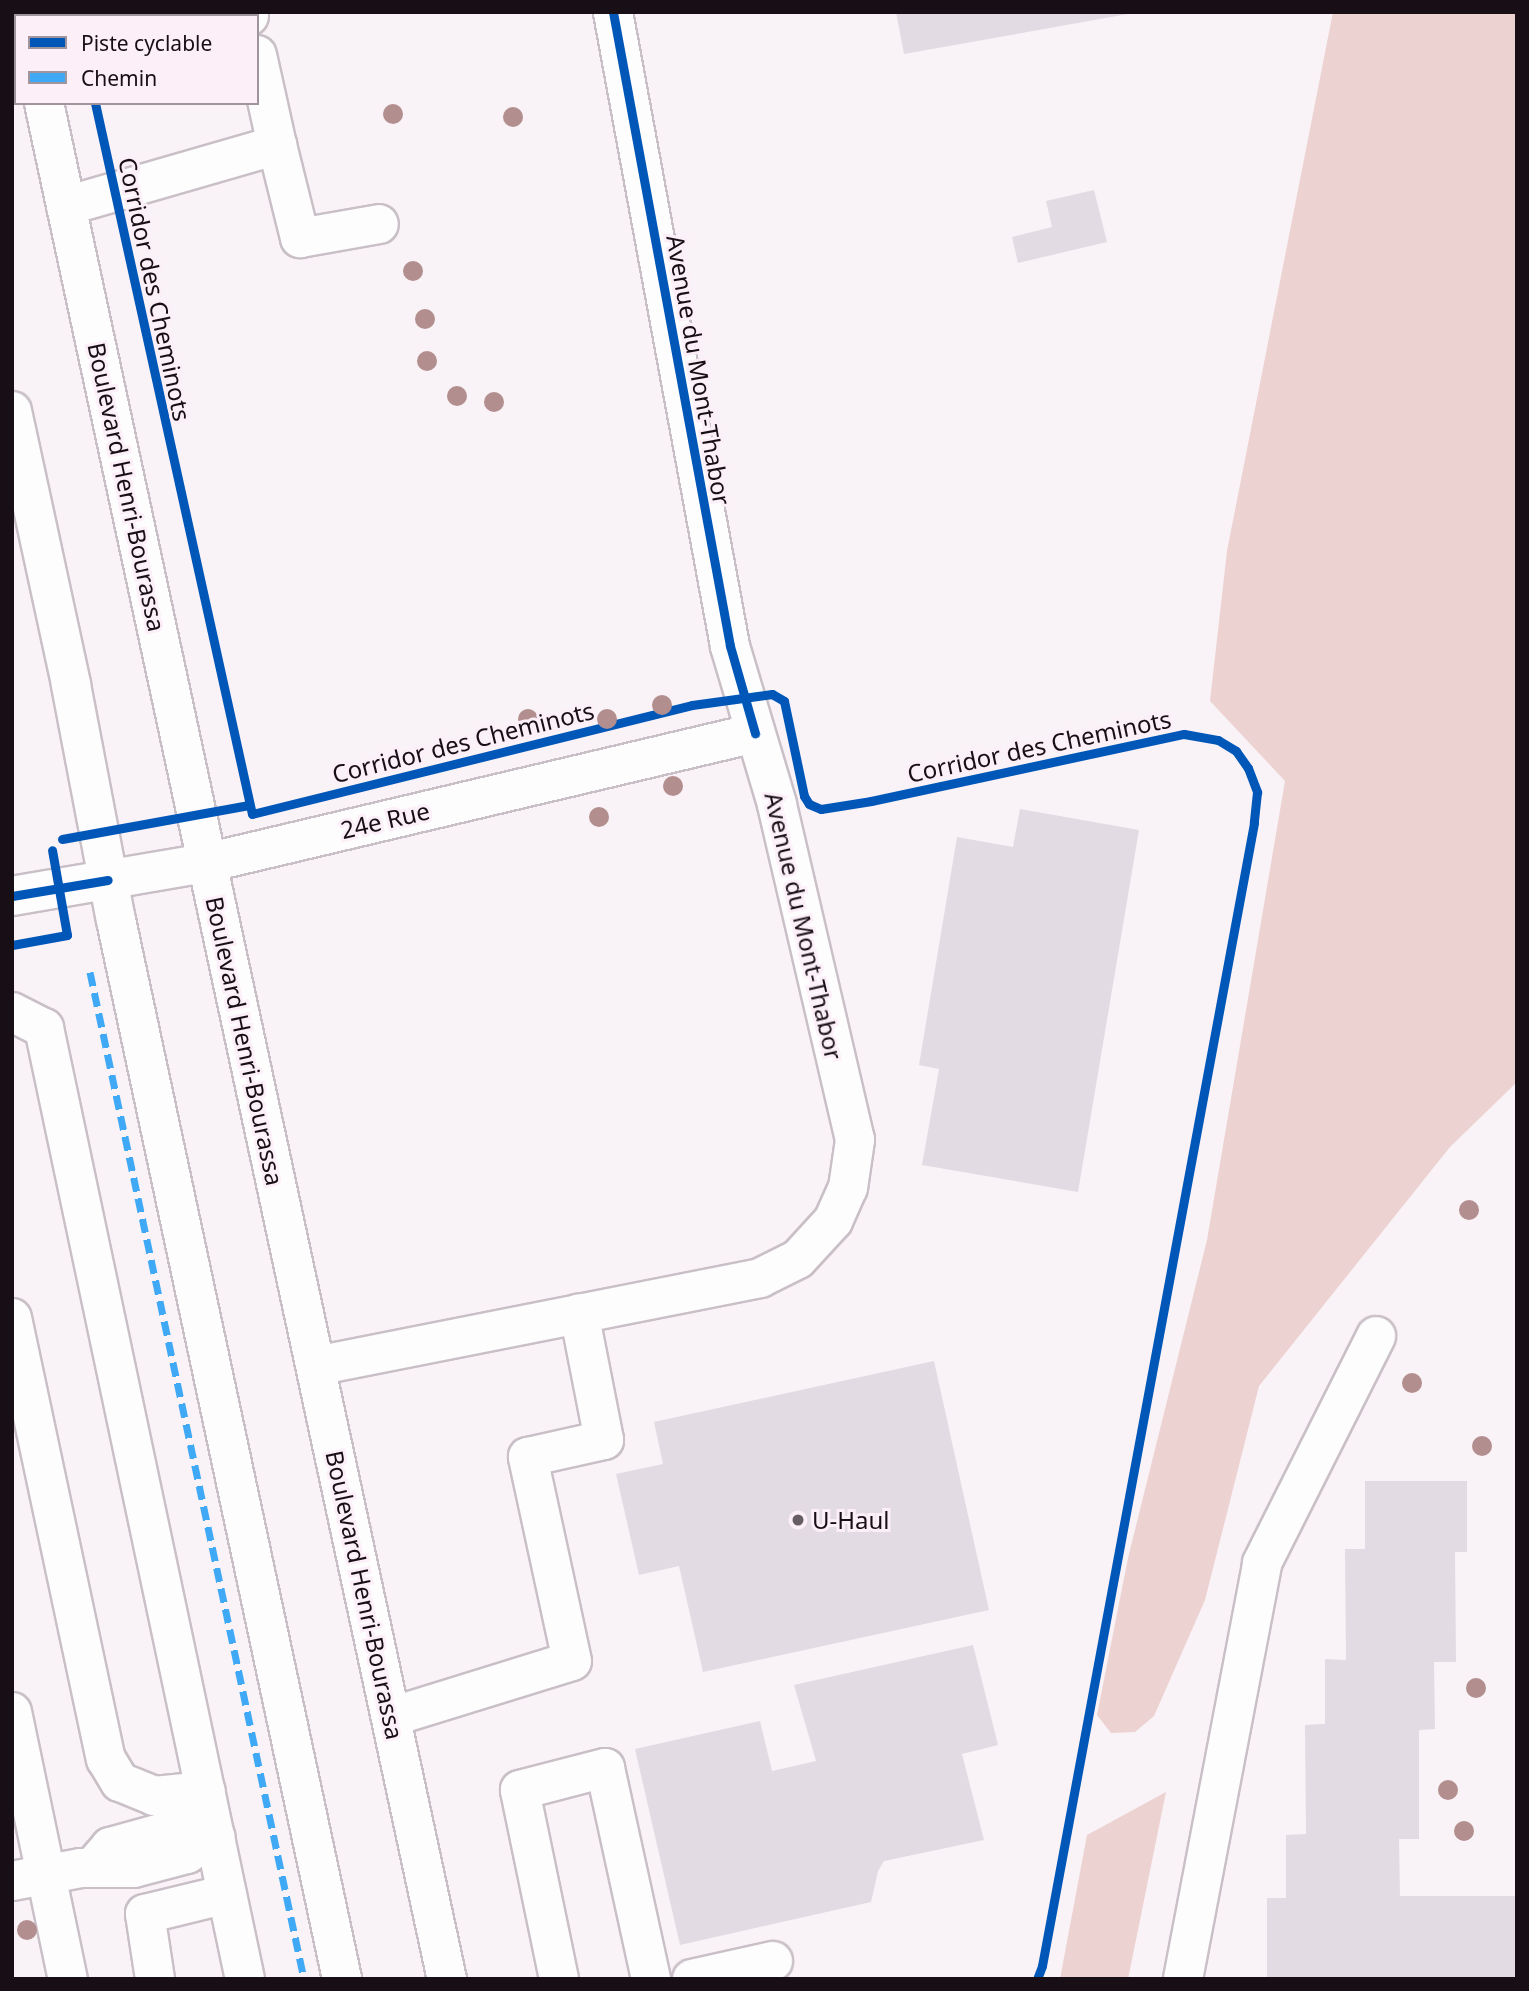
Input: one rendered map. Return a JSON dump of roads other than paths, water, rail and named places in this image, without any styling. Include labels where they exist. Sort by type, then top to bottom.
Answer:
[{"type":"main road","name":"Avenue du Mont-Thabor","points":[[316,1366],[760,1278],[799,1259],[833,1221],[848,1188],[855,1140],[777,804],[730,646],[613,12]]},
{"type":"main road","points":[[259,64],[300,238],[379,224]]},
{"type":"main road","name":"Boulevard Henri-Bourassa","points":[[44,105],[447,1979]]},
{"type":"main road","points":[[66,206],[277,145]]},
{"type":"main road","points":[[12,411],[71,685],[108,880],[342,1979]]},
{"type":"main road","name":"24e Rue","points":[[12,896],[206,863],[755,733]]},
{"type":"main road","points":[[12,1012],[44,1028],[206,1790],[210,1839],[227,1894],[245,1979]]},
{"type":"main road","points":[[391,1717],[572,1661],[528,1457],[604,1440],[579,1313]]},
{"type":"main road","points":[[12,1318],[106,1759],[120,1782],[154,1796],[206,1790]]},
{"type":"main road","points":[[1183,1979],[1262,1563],[1376,1336]]},
{"type":"main road","points":[[12,1712],[30,1878],[68,1979]]},
{"type":"main road","points":[[559,1979],[520,1790],[605,1768],[651,1979]]},
{"type":"main road","points":[[30,1878],[92,1868],[134,1868],[187,1854],[210,1839]]},
{"type":"main road","points":[[155,1979],[145,1914],[227,1894]]},
{"type":"main road","points":[[692,1979],[773,1961]]},
{"type":"place","name":"U-Haul","points":[[798,1520]]}]
